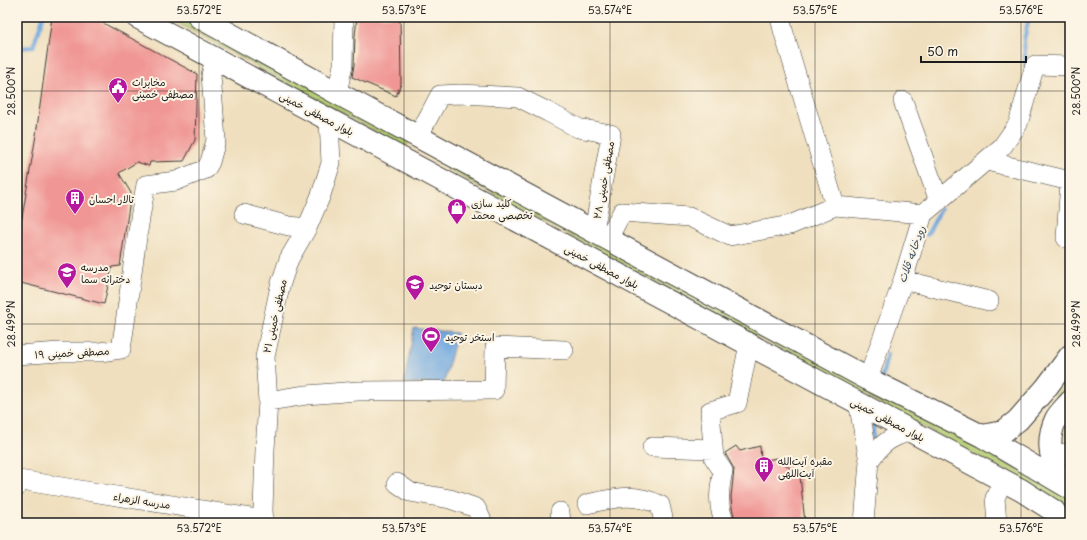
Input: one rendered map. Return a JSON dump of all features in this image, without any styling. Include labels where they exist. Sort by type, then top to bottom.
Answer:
[{"type":"main road","name":"بلوار مصطفی خمینی","points":[[137,17],[1003,480],[1054,511],[1061,523]]},
{"type":"main road","points":[[204,18],[418,137],[869,379],[982,436],[1064,485]]},
{"type":"main road","points":[[424,170],[438,147]]},
{"type":"main road","points":[[982,436],[1003,432],[1018,420],[1033,404],[1070,356]]},
{"type":"main road","points":[[1033,404],[1063,410],[1050,438],[1060,453],[1064,485]]},
{"type":"street","points":[[337,93],[343,65],[344,17]]},
{"type":"street","points":[[780,17],[782,30],[834,206]]},
{"type":"street","name":"مصطفی خمینی ۱۹","points":[[17,354],[100,352],[121,349],[137,229],[146,185],[176,181],[206,169],[210,162],[216,140],[211,75],[215,59]]},
{"type":"street","points":[[869,379],[903,280],[923,214],[1002,147],[1018,124],[1035,65],[1070,66]]},
{"type":"street","name":"مصطفی خمینی ۲۸","points":[[418,137],[440,95],[460,94],[518,97],[578,128],[611,134],[601,235]]},
{"type":"street","points":[[903,101],[939,201]]},
{"type":"street","name":"مصطفی خمینی ۲۱","points":[[264,522],[265,450],[268,401],[265,358],[280,286],[289,259],[307,228],[321,195],[331,163],[329,120]]},
{"type":"street","points":[[987,161],[1070,181],[1066,238]]},
{"type":"street","points":[[601,235],[622,212],[689,217],[730,236],[771,227],[790,225],[834,206],[923,214]]},
{"type":"street","points":[[244,214],[289,226],[307,228]]},
{"type":"street","points":[[903,280],[989,301]]},
{"type":"street","points":[[726,523],[721,514],[719,488],[722,471],[714,458],[710,411],[737,403],[749,344]]},
{"type":"street","points":[[268,401],[306,395],[358,391],[494,390],[495,346],[564,350]]},
{"type":"street","points":[[859,403],[862,429],[869,460],[864,523]]},
{"type":"street","points":[[869,460],[879,447],[890,439],[910,431]]},
{"type":"street","points":[[652,447],[713,449]]},
{"type":"street","points":[[997,523],[996,498],[1003,480]]},
{"type":"street","points":[[397,483],[410,492],[450,499],[476,508],[483,523]]},
{"type":"street","name":"مدرسه الزهراء","points":[[18,484],[264,522]]},
{"type":"street","points":[[588,504],[613,498],[633,496],[652,501],[660,505],[663,523]]},
{"type":"green space","points":[[167,17],[183,17],[410,140],[405,148]]},
{"type":"green space","points":[[451,160],[1070,498],[1070,513],[1061,502],[1038,489],[447,169]]},
{"type":"green space","points":[[1070,378],[1070,392],[1055,411],[1049,405]]},
{"type":"water","name":"استخر توحید","points":[[414,328],[457,333],[444,383],[404,383]]},
{"type":"building","points":[[52,17],[92,17],[197,74],[195,140],[184,161],[150,162],[149,166],[137,162],[119,173],[131,193],[120,266],[112,267],[104,304],[17,282],[17,247],[36,135]]},
{"type":"building","points":[[357,17],[400,17],[401,84],[396,96],[352,77]]},
{"type":"building","name":"مقبره آیت‌الله آیت‌اللهی","points":[[736,446],[740,451],[760,446],[761,461],[777,458],[800,476],[805,523],[736,523],[731,497],[734,469],[725,453]]},
{"type":"waterway","points":[[17,48],[33,47],[43,17]]},
{"type":"waterway","name":"رودخانه قلات","points":[[1026,68],[1024,40],[1029,17]]},
{"type":"waterway","name":"رودخانه قلات","points":[[927,235],[941,209]]},
{"type":"waterway","name":"رودخانه قلات","points":[[882,378],[887,355]]},
{"type":"waterway","name":"رودخانه قلات","points":[[873,437],[874,420]]},
{"type":"place","name":"مخابرات مصطفی خمینی","points":[[118,104]]},
{"type":"place","name":"تالار احسان","points":[[75,215]]},
{"type":"place","name":"کلید سازی تخصصی محمد","points":[[457,225]]},
{"type":"place","name":"مدرسه دخترانه سما","points":[[67,289]]},
{"type":"place","name":"دبستان توحید","points":[[415,301]]},
{"type":"place","name":"استخر توحید","points":[[431,353]]},
{"type":"place","name":"مقبره آیت‌الله آیت‌اللهی","points":[[764,483]]}]
